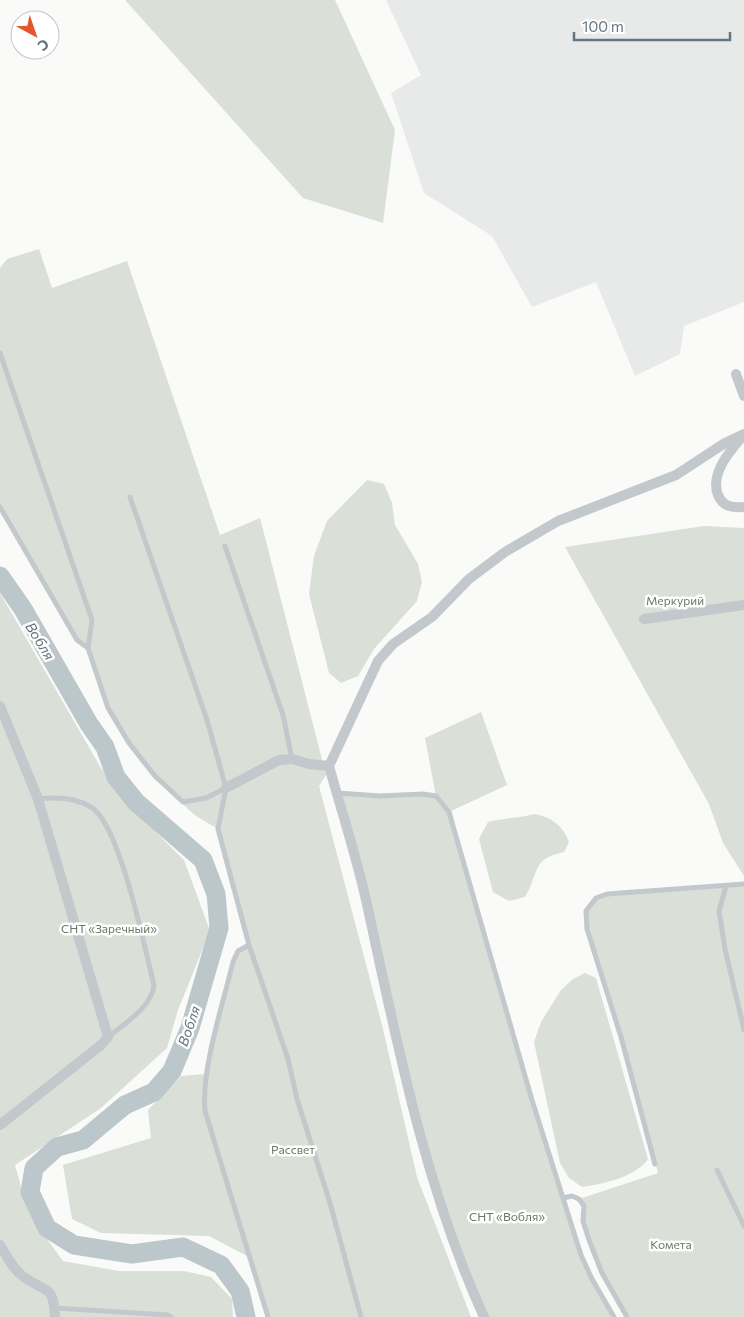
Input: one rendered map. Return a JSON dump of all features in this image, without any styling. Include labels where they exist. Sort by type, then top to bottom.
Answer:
[{"type":"street","points":[[736,374],[744,396]]},
{"type":"street","points":[[744,435],[732,450],[715,478],[714,486],[720,500],[730,508],[744,507]]},
{"type":"street","points":[[484,1317],[462,1268],[420,1137],[386,1001],[368,907],[329,766],[378,661],[392,644],[432,617],[469,579],[505,552],[558,521],[676,475],[726,443],[744,435]]},
{"type":"street","points":[[644,619],[744,605]]},
{"type":"street","points":[[0,706],[38,799],[108,1037],[101,1045],[0,1124]]},
{"type":"street","points":[[226,788],[280,760],[292,759],[309,764],[329,766]]},
{"type":"street","points":[[0,1245],[14,1268],[24,1278],[44,1287],[54,1297],[55,1312]]},
{"type":"lane","points":[[0,354],[92,620],[88,648],[108,708],[129,743],[156,776],[183,802],[206,798],[226,788]]},
{"type":"lane","points":[[130,497],[207,720],[226,788],[218,829],[249,945],[288,1060],[297,1099],[330,1203],[362,1317]]},
{"type":"lane","points":[[0,507],[78,640],[88,648]]},
{"type":"lane","points":[[225,546],[283,715],[292,759]]},
{"type":"lane","points":[[336,793],[380,796],[423,794],[436,796],[449,812],[527,1081],[581,1255],[592,1279],[614,1317]]},
{"type":"lane","points":[[38,799],[74,800],[91,807],[108,828],[120,857],[154,985],[153,996],[146,1004],[108,1037]]},
{"type":"lane","points":[[655,1164],[621,1037],[587,929],[586,912],[596,898],[607,894],[744,884]]},
{"type":"lane","points":[[726,886],[719,911],[725,949],[744,1030]]},
{"type":"lane","points":[[249,945],[238,951],[233,962],[206,1074],[204,1096],[205,1111],[268,1317]]},
{"type":"lane","points":[[718,1170],[744,1226]]},
{"type":"lane","points":[[563,1198],[572,1196],[579,1199],[584,1206],[584,1221],[589,1240],[602,1273],[626,1317]]},
{"type":"lane","points":[[55,1312],[167,1315],[170,1317]]},
{"type":"shaded area","points":[[386,0],[744,0],[744,302],[684,326],[680,354],[635,376],[596,282],[532,307],[492,236],[424,193],[391,93],[421,75]]},
{"type":"green space","points":[[125,0],[335,0],[395,130],[383,223],[303,198]]},
{"type":"green space","name":"Рассвет","points":[[39,249],[52,288],[127,261],[220,535],[260,518],[326,775],[319,786],[383,1029],[417,1177],[471,1317],[268,1317],[249,1257],[209,1236],[101,1233],[72,1219],[63,1165],[151,1138],[148,1110],[181,1076],[206,1074],[233,962],[238,951],[249,945],[218,829],[196,816],[177,799],[144,763],[124,737],[104,700],[89,654],[77,640],[0,507],[0,268],[7,259]]},
{"type":"green space","points":[[367,480],[384,484],[392,503],[395,525],[418,564],[422,582],[417,601],[374,649],[358,676],[341,683],[329,673],[309,594],[314,556],[327,521]]},
{"type":"green space","name":"Меркурий","points":[[704,526],[744,528],[744,876],[723,843],[709,804],[565,547]]},
{"type":"green space","name":"СНТ «Заречный»","points":[[0,593],[101,768],[128,804],[184,860],[210,931],[178,1010],[167,1048],[101,1108],[15,1165],[25,1201],[44,1235],[63,1261],[119,1271],[184,1271],[211,1277],[232,1299],[233,1317],[0,1317]]},
{"type":"green space","name":"СНТ «Вобля»","points":[[481,712],[507,785],[449,812],[477,912],[581,1255],[614,1317],[484,1317],[451,1237],[336,793],[436,796],[425,738]]},
{"type":"green space","points":[[535,814],[547,817],[556,823],[564,831],[569,842],[564,852],[546,859],[537,868],[525,897],[509,901],[493,892],[479,839],[488,822]]},
{"type":"green space","name":"Комета","points":[[744,884],[744,1317],[627,1317],[602,1273],[583,1221],[584,1212],[579,1199],[658,1173],[621,1037],[587,929],[586,911],[596,898],[607,894]]},
{"type":"green space","points":[[585,973],[596,978],[648,1159],[636,1171],[618,1179],[582,1187],[569,1178],[560,1163],[534,1042],[541,1022],[561,990],[573,979]]},
{"type":"waterway","name":"Вобля","points":[[0,576],[23,609],[89,724],[105,747],[116,777],[136,802],[203,860],[216,894],[219,928],[190,1028],[172,1071],[154,1092],[125,1105],[83,1140],[57,1147],[34,1168],[30,1192],[47,1228],[74,1245],[132,1254],[183,1247],[221,1265],[240,1291],[246,1317]]}]
